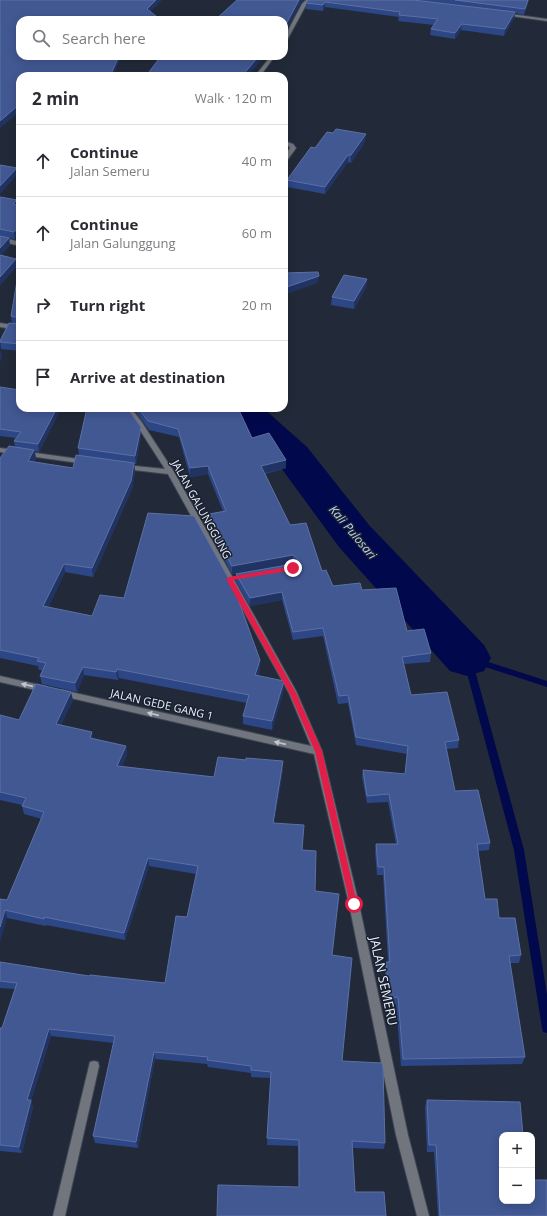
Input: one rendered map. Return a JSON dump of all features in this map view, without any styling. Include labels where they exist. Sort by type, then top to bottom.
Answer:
[{"type":"street","points":[[288,34],[304,4],[309,0]]},
{"type":"street","points":[[502,14],[547,20]]},
{"type":"street","points":[[260,72],[270,60]]},
{"type":"street","points":[[288,144],[293,148],[288,155]]},
{"type":"street","points":[[0,240],[16,243]]},
{"type":"street","points":[[0,325],[16,327]]},
{"type":"street","name":"JALAN GALUNGGUNG","points":[[130,412],[140,423],[233,578],[293,693],[318,751]]},
{"type":"street","points":[[0,450],[92,462]]},
{"type":"street","points":[[116,465],[170,472]]},
{"type":"street","name":"JALAN GEDE GANG 1","points":[[0,679],[318,751]]},
{"type":"street","name":"JALAN SEMERU","points":[[318,751],[354,904],[402,1135],[423,1216]]},
{"type":"street","points":[[59,1216],[94,1066]]},
{"type":"building","points":[[0,0],[156,0],[147,9],[156,16],[16,16],[16,60],[117,60],[112,72],[16,72],[16,107],[0,121]]},
{"type":"building","points":[[237,0],[299,0],[288,21],[288,16],[219,16]]},
{"type":"building","points":[[308,0],[413,0],[515,12],[505,29],[462,24],[455,33],[431,29],[438,19],[399,15],[400,12],[325,2],[323,5],[306,3]]},
{"type":"building","points":[[455,0],[528,0],[525,9]]},
{"type":"building","points":[[158,60],[256,60],[245,72],[149,72]]},
{"type":"building","points":[[336,129],[366,134],[351,155],[348,155],[325,187],[288,180],[311,147],[315,148],[327,132],[333,133]]},
{"type":"building","points":[[0,165],[16,168],[16,169],[0,186]]},
{"type":"building","points":[[0,197],[16,200],[13,204],[16,204],[16,230],[14,232],[0,229]]},
{"type":"building","points":[[0,236],[9,238],[0,248]]},
{"type":"building","points":[[0,255],[16,259],[0,277]]},
{"type":"building","points":[[318,272],[319,276],[288,287],[288,273]]},
{"type":"building","points":[[344,275],[367,279],[354,301],[332,297]]},
{"type":"building","points":[[16,287],[16,317],[11,316]]},
{"type":"building","points":[[9,323],[16,324],[16,344],[0,341]]},
{"type":"building","points":[[0,387],[16,389],[16,412],[55,412],[38,444],[14,441],[21,432],[0,429]]},
{"type":"building","points":[[86,412],[130,412],[141,427],[135,456],[78,448]]},
{"type":"building","points":[[141,412],[240,412],[252,438],[269,433],[286,460],[261,466],[290,525],[306,523],[322,571],[326,570],[333,586],[360,583],[362,590],[396,588],[407,631],[424,629],[431,653],[402,657],[411,695],[447,692],[459,740],[445,742],[455,791],[478,790],[490,843],[477,844],[485,899],[497,899],[499,918],[515,918],[521,955],[509,956],[525,1057],[403,1059],[398,997],[389,998],[386,962],[390,962],[384,867],[378,867],[376,844],[398,844],[389,794],[367,796],[363,770],[405,774],[408,746],[356,737],[348,695],[339,696],[323,628],[293,632],[282,592],[250,598],[236,574],[293,564],[298,561],[298,559],[293,555],[232,566],[204,515],[226,511],[208,466],[190,468],[178,429],[148,421]]},
{"type":"building","points":[[9,446],[34,450],[28,461],[73,468],[76,455],[134,463],[131,481],[92,568],[64,564],[43,606],[92,616],[100,595],[124,598],[148,513],[194,516],[240,599],[238,599],[260,660],[255,675],[284,681],[272,721],[243,716],[249,695],[117,669],[116,672],[83,667],[75,683],[40,676],[46,663],[37,661],[39,658],[0,650],[0,458]]},
{"type":"building","points":[[36,684],[71,692],[56,724],[92,732],[90,738],[126,746],[117,766],[214,777],[218,757],[246,760],[246,758],[283,761],[273,823],[304,825],[302,850],[316,851],[315,891],[339,894],[332,955],[352,958],[342,1061],[382,1063],[385,1143],[352,1141],[355,1192],[384,1192],[386,1216],[217,1216],[218,1185],[299,1187],[299,1140],[267,1138],[271,1072],[251,1070],[251,1066],[207,1060],[208,1057],[154,1052],[136,1142],[93,1136],[115,1036],[49,1029],[27,1100],[31,1100],[19,1147],[0,1145],[0,1028],[2,1028],[17,983],[0,981],[0,962],[89,976],[165,983],[176,916],[187,917],[198,866],[148,858],[124,933],[44,917],[44,919],[5,910],[0,927],[0,899],[7,900],[44,812],[22,806],[26,798],[0,792],[0,715],[19,720]]},
{"type":"building","points":[[427,1100],[520,1102],[523,1132],[499,1132],[499,1204],[535,1204],[535,1180],[547,1180],[547,1216],[440,1216],[436,1145],[429,1145]]},
{"type":"waterway","name":"Kali Pulosari","points":[[244,412],[293,456],[354,536],[467,658]]},
{"type":"waterway","points":[[547,684],[467,658],[519,850],[547,1028]]},
{"type":"route","points":[[293,568],[229,579],[293,693],[318,751],[354,904]]}]
